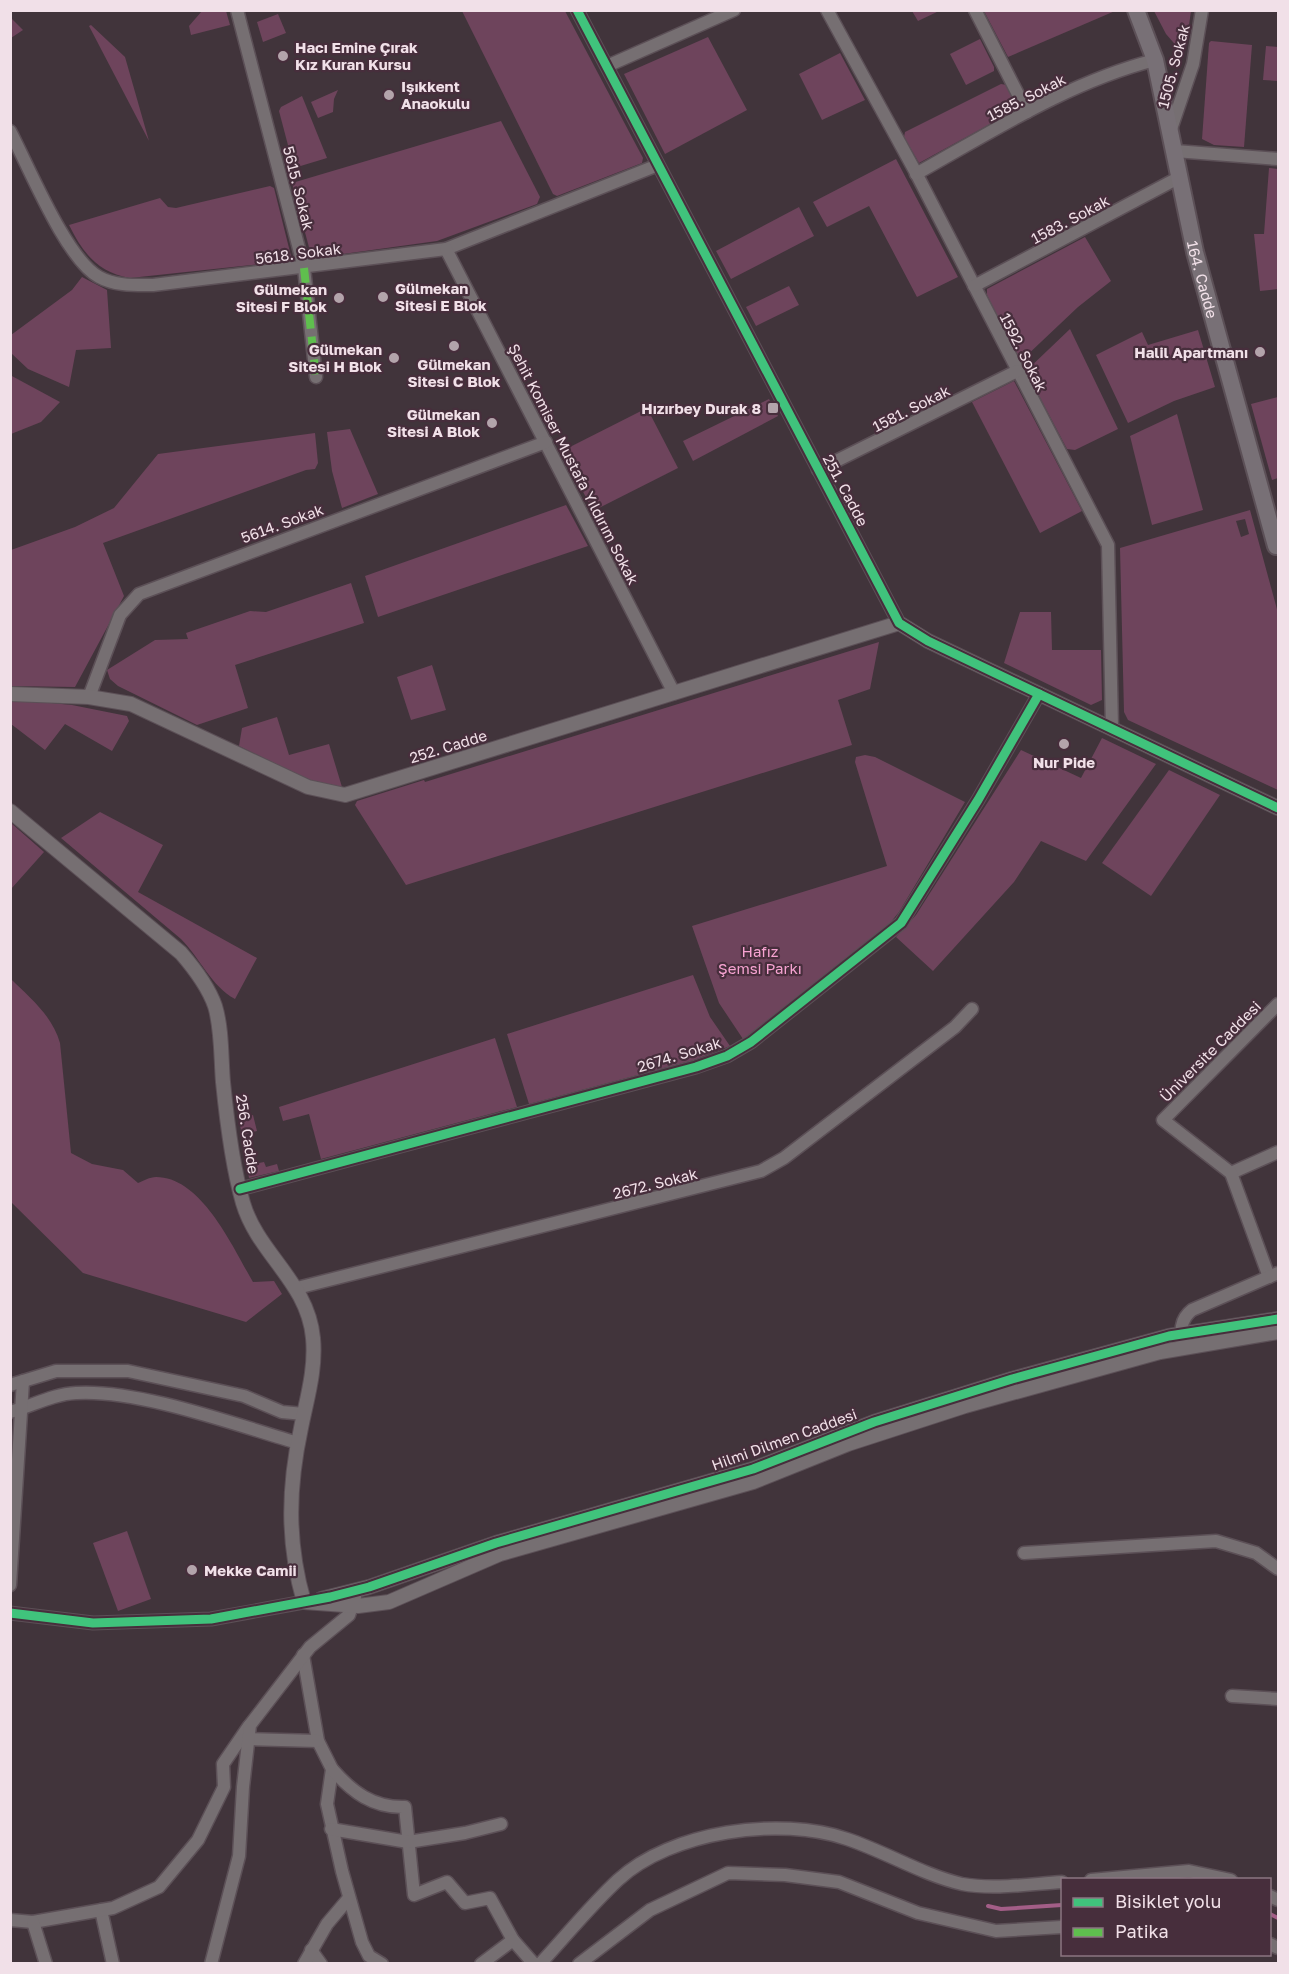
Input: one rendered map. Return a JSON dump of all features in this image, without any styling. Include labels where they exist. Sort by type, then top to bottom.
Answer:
[{"type":"main road","name":"164. Cadde","points":[[1136,10],[1155,60],[1198,261],[1278,552]]},
{"type":"street","name":"5615. Sokak","points":[[237,10],[304,268],[316,377]]},
{"type":"street","name":"251. Cadde","points":[[577,10],[899,623]]},
{"type":"street","points":[[607,66],[734,10]]},
{"type":"street","name":"1592. Sokak","points":[[827,10],[916,174],[1108,545],[1112,728]]},
{"type":"street","points":[[975,10],[1027,112]]},
{"type":"street","name":"1505. Sokak","points":[[1171,129],[1193,64],[1202,10]]},
{"type":"street","name":"1585. Sokak","points":[[916,174],[1027,112],[1121,70],[1155,60]]},
{"type":"street","name":"5618. Sokak","points":[[10,132],[75,254],[86,268],[101,278],[119,284],[153,285],[446,249],[658,165]]},
{"type":"street","points":[[1175,151],[1278,159]]},
{"type":"street","name":"1583. Sokak","points":[[974,286],[1180,177]]},
{"type":"street","name":"Şehit Komiser Mustafa Yıldırım Sokak","points":[[446,249],[675,693]]},
{"type":"street","name":"1581. Sokak","points":[[818,470],[1017,371]]},
{"type":"street","name":"5614. Sokak","points":[[89,697],[120,615],[139,594],[546,442]]},
{"type":"street","points":[[899,623],[928,641],[1272,802],[1278,808]]},
{"type":"street","name":"252. Cadde","points":[[10,694],[89,697],[120,701],[144,709],[308,787],[340,795],[899,623]]},
{"type":"street","name":"2674. Sokak","points":[[240,1189],[696,1067],[741,1049],[901,923],[978,800],[1039,694]]},
{"type":"street","name":"256. Cadde","points":[[10,811],[181,952],[200,976],[216,1010],[228,1125],[247,1215],[257,1234],[297,1288],[309,1313],[314,1346],[312,1372],[291,1492],[290,1526],[295,1568],[304,1602]]},
{"type":"street","name":"Üniversite Caddesi","points":[[1232,1173],[1163,1120],[1278,1004]]},
{"type":"street","name":"2672. Sokak","points":[[297,1288],[761,1171],[784,1158],[937,1041],[972,1008]]},
{"type":"street","points":[[1182,1340],[1183,1320],[1192,1310],[1274,1275],[1232,1173],[1278,1152]]},
{"type":"street","name":"Hilmi Dilmen Caddesi","points":[[304,1602],[356,1590],[753,1482],[848,1444],[965,1406],[1182,1340],[1278,1319]]},
{"type":"street","name":"Hilmi Dilmen Caddesi","points":[[1182,1340],[1278,1332]]},
{"type":"street","points":[[10,1585],[17,1383],[56,1371],[128,1371],[243,1396],[282,1412],[304,1414]]},
{"type":"street","points":[[16,1410],[59,1395],[105,1393],[188,1411],[298,1443]]},
{"type":"street","points":[[1024,1553],[1216,1541],[1256,1553],[1278,1569]]},
{"type":"street","name":"Hilmi Dilmen Caddesi","points":[[304,1602],[354,1606],[388,1602],[472,1557]]},
{"type":"street","points":[[10,1920],[33,1922],[113,1908],[159,1887],[198,1840],[224,1788],[223,1764],[303,1655],[341,1624],[354,1606],[356,1590]]},
{"type":"street","points":[[10,1612],[93,1623],[199,1619],[304,1602]]},
{"type":"street","points":[[303,1655],[318,1742],[332,1769],[353,1792],[387,1808],[405,1807],[414,1895],[447,1882],[465,1903],[490,1898],[513,1940],[534,1964]]},
{"type":"street","points":[[1232,1696],[1278,1699]]},
{"type":"street","points":[[211,1964],[239,1856],[250,1725]]},
{"type":"street","points":[[248,1739],[318,1742]]},
{"type":"street","points":[[332,1769],[327,1804],[331,1829],[362,1942],[369,1956],[382,1964]]},
{"type":"street","points":[[331,1829],[408,1842],[465,1833],[501,1824]]},
{"type":"street","points":[[540,1964],[620,1879],[669,1847],[729,1832],[783,1828],[845,1838],[962,1884],[1001,1886],[1061,1882]]},
{"type":"street","points":[[1113,1878],[1189,1871],[1222,1878]]},
{"type":"street","points":[[579,1964],[650,1910],[728,1873],[785,1875],[839,1882],[918,1913],[996,1931],[1061,1927]]},
{"type":"street","points":[[304,1964],[327,1924],[350,1898]]},
{"type":"street","points":[[101,1910],[113,1964]]},
{"type":"street","points":[[33,1922],[46,1964]]},
{"type":"street","points":[[481,1964],[513,1940]]},
{"type":"street","points":[[311,1950],[321,1964]]},
{"type":"green space","points":[[202,11],[226,11],[230,25],[191,35],[189,26]]},
{"type":"green space","points":[[462,11],[565,11],[643,158],[642,163],[557,196],[553,194]]},
{"type":"green space","points":[[912,11],[939,11],[918,21]]},
{"type":"green space","points":[[984,11],[1115,11],[1008,57]]},
{"type":"green space","points":[[1154,11],[1191,11],[1188,32],[1180,50],[1166,34]]},
{"type":"green space","points":[[278,14],[286,33],[263,42],[257,22]]},
{"type":"green space","points":[[11,18],[23,30],[10,38]]},
{"type":"green space","points":[[91,25],[125,57],[149,141],[89,26]]},
{"type":"green space","points":[[708,37],[747,110],[665,154],[624,74]]},
{"type":"green space","points":[[980,39],[994,71],[966,85],[950,54]]},
{"type":"green space","points":[[1211,41],[1252,45],[1244,147],[1214,145],[1202,139],[1209,43]]},
{"type":"green space","points":[[1266,46],[1278,47],[1278,81],[1263,80]]},
{"type":"green space","points":[[840,53],[865,100],[822,120],[799,74]]},
{"type":"green space","points":[[1001,84],[1007,85],[1015,100],[1012,112],[919,163],[904,137],[905,132]]},
{"type":"green space","points":[[338,90],[334,99],[333,112],[318,118],[311,102]]},
{"type":"green space","points":[[302,96],[327,158],[294,168],[279,111],[281,107]]},
{"type":"green space","points":[[501,121],[540,197],[537,204],[437,241],[314,258],[311,255],[292,183]]},
{"type":"green space","points":[[896,159],[958,277],[917,297],[869,206],[827,227],[813,202]]},
{"type":"green space","points":[[1269,168],[1278,169],[1278,289],[1260,291],[1254,234],[1264,234]]},
{"type":"green space","points":[[270,186],[274,188],[291,256],[289,261],[130,278],[109,271],[92,260],[69,225],[160,198],[168,207],[176,208]]},
{"type":"green space","points":[[799,207],[814,236],[731,279],[716,251]]},
{"type":"green space","points":[[1085,237],[1111,281],[1078,307],[1023,359],[1018,358],[987,295],[987,289]]},
{"type":"green space","points":[[82,277],[107,290],[111,348],[76,350],[69,387],[28,369],[11,353],[11,335],[72,290]]},
{"type":"green space","points":[[789,286],[799,305],[756,326],[746,307]]},
{"type":"green space","points":[[1070,329],[1118,429],[1075,450],[1067,449],[1026,371]]},
{"type":"green space","points":[[1198,330],[1215,387],[1174,401],[1128,423],[1096,355],[1142,332],[1148,345]]},
{"type":"green space","points":[[10,375],[60,402],[41,422],[11,434]]},
{"type":"green space","points":[[1014,381],[1082,511],[1040,533],[972,402]]},
{"type":"green space","points":[[1278,397],[1278,478],[1272,480],[1251,404]]},
{"type":"green space","points":[[769,399],[778,416],[693,461],[683,441]]},
{"type":"green space","points":[[647,408],[678,468],[593,511],[562,451]]},
{"type":"green space","points":[[1177,414],[1203,510],[1152,525],[1130,436]]},
{"type":"green space","points":[[350,429],[378,494],[342,508],[332,471],[327,432]]},
{"type":"green space","points":[[315,433],[318,463],[315,469],[306,470],[103,543],[124,596],[75,687],[11,686],[11,550],[75,527],[114,508],[158,454]]},
{"type":"green space","points":[[566,505],[588,546],[378,617],[365,576]]},
{"type":"green space","points":[[1250,510],[1278,613],[1278,790],[1128,720],[1124,712],[1120,548]],"holes":[[[1245,519],[1249,534],[1241,537],[1236,521]]]},
{"type":"green space","points":[[351,583],[364,623],[235,665],[248,708],[197,725],[118,686],[110,679],[107,670],[155,640],[188,639],[186,633],[250,611],[266,612]]},
{"type":"green space","points":[[1020,612],[1051,612],[1052,650],[1101,650],[1102,700],[1091,705],[1004,663]]},
{"type":"green space","points":[[879,642],[870,689],[838,700],[852,745],[406,885],[355,805],[357,801],[424,780],[425,782]]},
{"type":"green space","points":[[432,665],[446,710],[411,720],[397,677]]},
{"type":"green space","points":[[20,700],[72,705],[127,716],[129,721],[112,751],[65,724],[45,750],[11,724],[11,702]]},
{"type":"green space","points":[[277,717],[289,755],[329,744],[342,787],[311,781],[239,746],[242,728]]},
{"type":"green space","points":[[1102,738],[1156,764],[1086,861],[1041,841],[1014,882],[933,971],[896,937],[916,915],[1021,750],[1081,778]]},
{"type":"green space","name":"Hafız Şemsi Parkı","points":[[865,755],[875,757],[965,802],[899,912],[886,928],[743,1039],[719,1003],[692,926],[887,866],[855,762],[856,757]]},
{"type":"green space","points":[[1169,770],[1220,795],[1151,896],[1102,863]]},
{"type":"green space","points":[[100,812],[163,845],[138,892],[257,958],[235,999],[219,987],[181,939],[61,838]]},
{"type":"green space","points":[[11,823],[44,852],[11,889]]},
{"type":"green space","points":[[693,975],[710,1017],[730,1046],[694,1060],[529,1104],[507,1034]]},
{"type":"green space","points":[[10,978],[46,1015],[60,1043],[71,1153],[92,1164],[123,1170],[138,1183],[154,1177],[173,1180],[202,1201],[226,1234],[253,1282],[274,1281],[282,1294],[246,1322],[83,1273],[11,1202]]},
{"type":"green space","points":[[495,1038],[517,1107],[321,1159],[309,1114],[283,1121],[279,1107]]},
{"type":"green space","points":[[253,1115],[257,1131],[246,1134],[254,1164],[264,1162],[266,1167],[277,1164],[279,1171],[249,1178],[239,1119]]},
{"type":"green space","points":[[127,1531],[151,1599],[118,1611],[93,1543]]},
{"type":"waterway","points":[[988,1906],[1001,1909],[1061,1905]]},
{"type":"waterway","points":[[1271,1914],[1278,1918]]},
{"type":"marked path","points":[[304,268],[316,377]]},
{"type":"cycle path","points":[[577,10],[899,623],[928,641],[1278,808]]},
{"type":"cycle path","points":[[240,1189],[696,1067],[727,1056],[751,1042],[901,923],[978,800],[1039,694]]},
{"type":"cycle path","points":[[10,1613],[93,1623],[211,1619],[330,1597],[369,1587],[496,1543],[753,1469],[874,1422],[1012,1379],[1169,1336],[1278,1319]]},
{"type":"place","name":"Hacı Emine Çırak Kız Kuran Kursu","points":[[283,56]]},
{"type":"place","name":"Işıkkent Anaokulu","points":[[389,95]]},
{"type":"place","name":"Gülmekan Sitesi E Blok","points":[[383,297]]},
{"type":"place","name":"Gülmekan Sitesi F Blok","points":[[339,298]]},
{"type":"place","name":"Gülmekan Sitesi C Blok","points":[[454,346]]},
{"type":"place","name":"Halil Apartmanı","points":[[1260,352]]},
{"type":"place","name":"Gülmekan Sitesi H Blok","points":[[394,358]]},
{"type":"place","name":"Hızırbey Durak 8","points":[[773,408]]},
{"type":"place","name":"Gülmekan Sitesi A Blok","points":[[492,423]]},
{"type":"place","name":"Nur Pide","points":[[1064,744]]},
{"type":"place","name":"Mekke Camii","points":[[192,1570]]}]
